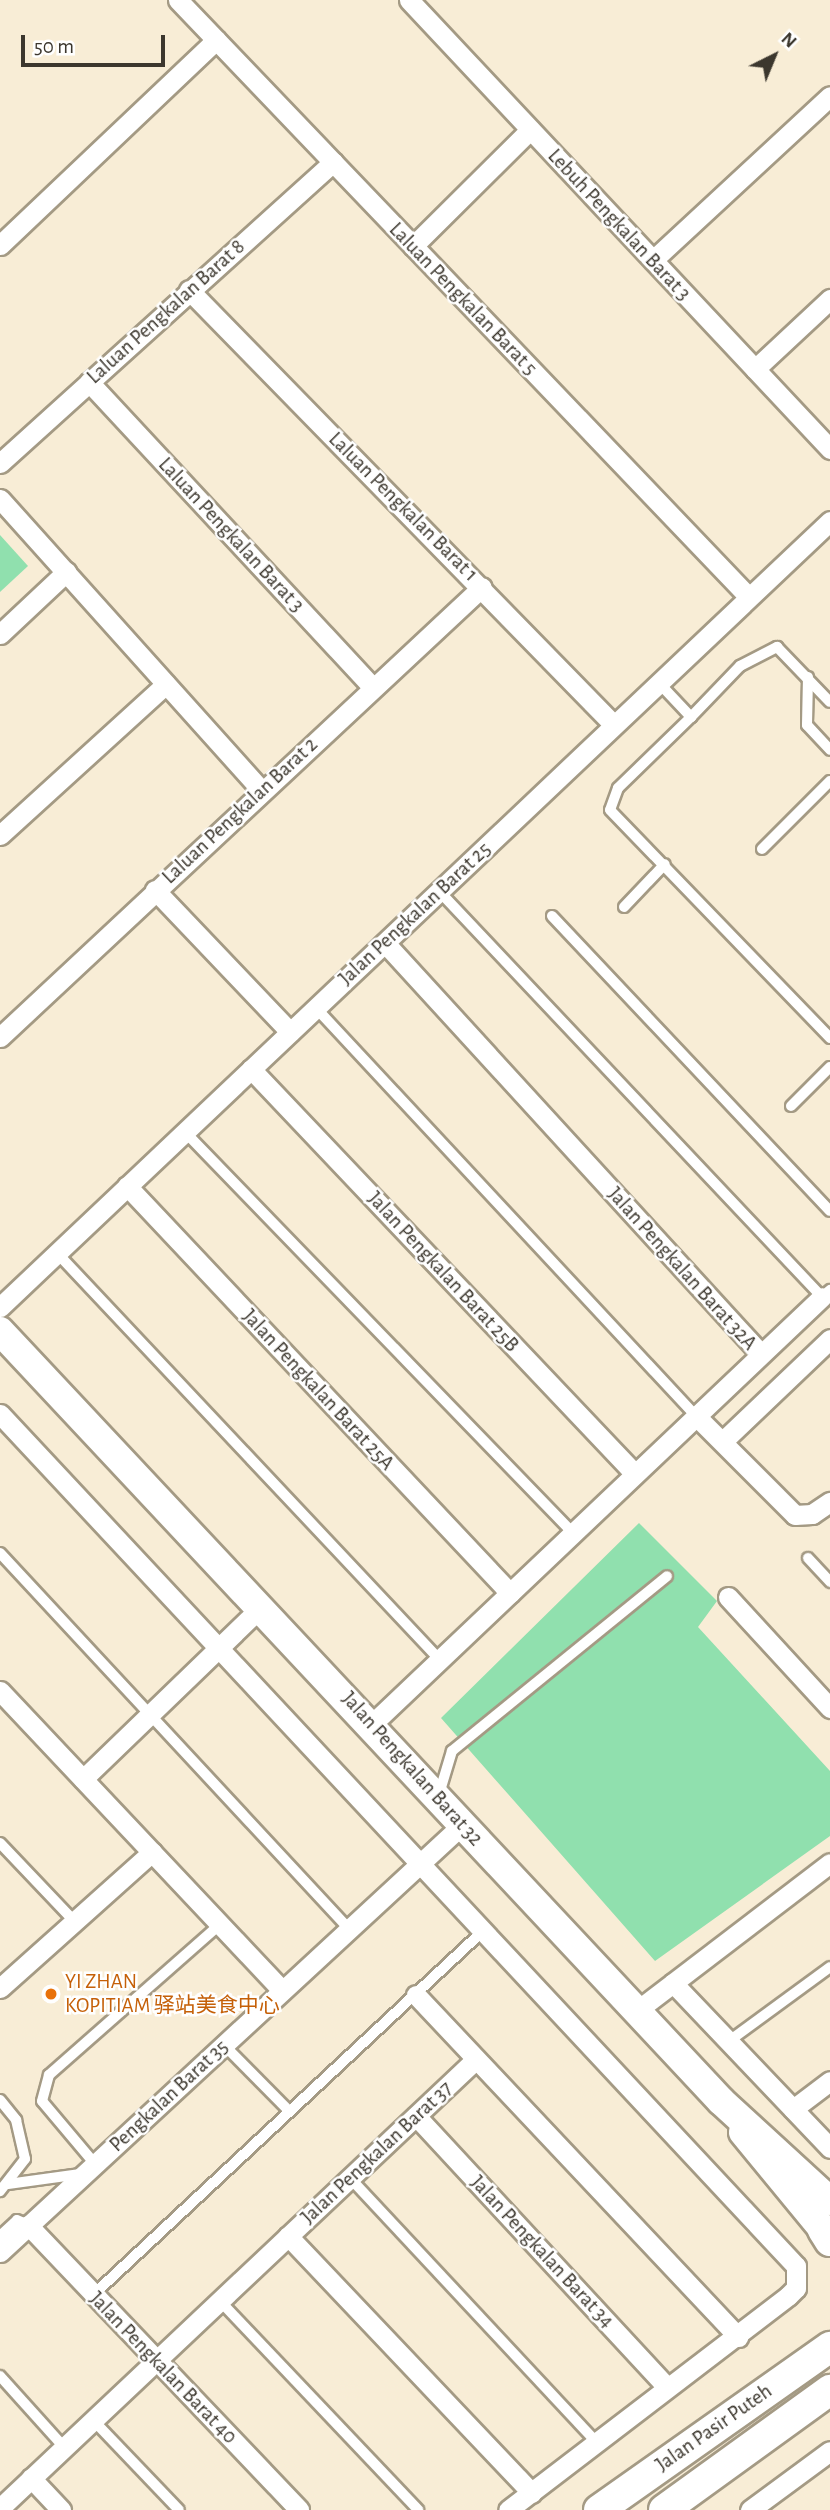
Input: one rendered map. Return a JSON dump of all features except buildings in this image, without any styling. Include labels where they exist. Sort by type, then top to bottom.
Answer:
[{"type":"main road","points":[[818,2354],[830,2326]]},
{"type":"main road","name":"Jalan Pasir Puteh","points":[[599,2510],[818,2354]]},
{"type":"main road","name":"Jalan Pasir Puteh","points":[[664,2510],[830,2390]]},
{"type":"street","name":"Laluan Pengkalan Barat 5","points":[[178,0],[749,597]]},
{"type":"street","name":"Lebuh Pengkalan Barat 3","points":[[409,0],[830,449]]},
{"type":"street","points":[[0,245],[216,40]]},
{"type":"street","points":[[653,260],[830,96]]},
{"type":"street","points":[[413,246],[530,130]]},
{"type":"street","name":"Laluan Pengkalan Barat 8","points":[[0,463],[333,162]]},
{"type":"street","name":"Laluan Pengkalan Barat 1","points":[[189,290],[614,725]]},
{"type":"street","points":[[755,369],[830,299]]},
{"type":"street","name":"Laluan Pengkalan Barat 3","points":[[89,382],[373,688]]},
{"type":"street","points":[[0,499],[261,790]]},
{"type":"street","name":"Jalan Pengkalan Barat 25","points":[[0,1307],[830,521]]},
{"type":"street","points":[[0,635],[66,572]]},
{"type":"street","name":"Laluan Pengkalan Barat 2","points":[[0,1037],[261,790],[482,587]]},
{"type":"street","points":[[0,835],[166,684]]},
{"type":"street","points":[[155,890],[290,1032]]},
{"type":"street","name":"Jalan Pengkalan Barat 32A","points":[[372,1724],[761,1354],[385,943]]},
{"type":"street","name":"Jalan Pengkalan Barat 25B","points":[[251,1069],[635,1474]]},
{"type":"street","name":"Jalan Pengkalan Barat 25A","points":[[127,1186],[510,1593]]},
{"type":"street","points":[[761,1354],[826,1294]]},
{"type":"street","name":"Jalan Pengkalan Barat 32","points":[[0,1331],[262,1606],[462,1825],[639,2009],[721,2101],[830,2201]]},
{"type":"street","points":[[723,1441],[830,1339]]},
{"type":"street","points":[[696,1416],[795,1515],[812,1514],[830,1502]]},
{"type":"street","points":[[2,1421],[221,1646],[419,1866],[789,2252],[796,2288],[738,2337],[595,2441],[509,2510]]},
{"type":"street","points":[[728,1597],[830,1708]]},
{"type":"street","points":[[83,1779],[262,1606]]},
{"type":"street","points":[[0,1691],[282,1990]]},
{"type":"street","name":"Pengkalan Barat 35","points":[[0,2252],[462,1825]]},
{"type":"street","points":[[3,1980],[75,1922],[152,1852]]},
{"type":"street","points":[[639,2009],[830,1863]]},
{"type":"street","points":[[673,1983],[830,2148]]},
{"type":"street","points":[[416,1995],[738,2337]]},
{"type":"street","name":"Jalan Pengkalan Barat 37","points":[[0,2508],[475,2060]]},
{"type":"street","points":[[793,2109],[830,2081]]},
{"type":"street","points":[[721,2101],[828,2236]]},
{"type":"street","name":"Jalan Pengkalan Barat 34","points":[[416,2116],[667,2387]]},
{"type":"street","name":"Jalan Pengkalan Barat 40","points":[[28,2225],[299,2510]]},
{"type":"street","points":[[288,2236],[532,2493]]},
{"type":"street","points":[[750,2510],[830,2451]]},
{"type":"street","points":[[31,2478],[61,2510]]},
{"type":"lane","points":[[830,702],[786,652],[767,649],[691,717],[618,788],[609,806],[830,1038]]},
{"type":"lane","points":[[808,677],[807,725],[830,750]]},
{"type":"lane","points":[[659,683],[691,717]]},
{"type":"lane","points":[[762,849],[830,781]]},
{"type":"lane","points":[[624,907],[664,864]]},
{"type":"lane","points":[[439,891],[826,1294]]},
{"type":"lane","points":[[552,916],[830,1211]]},
{"type":"lane","points":[[316,1008],[696,1416]]},
{"type":"lane","points":[[791,1106],[830,1067]]},
{"type":"lane","points":[[185,1132],[573,1533]]},
{"type":"lane","points":[[57,1253],[440,1660]]},
{"type":"lane","points":[[0,1553],[152,1713],[350,1930]]},
{"type":"lane","points":[[808,1558],[830,1582]]},
{"type":"lane","points":[[439,1798],[452,1751],[667,1576]]},
{"type":"lane","points":[[0,1843],[75,1922]]},
{"type":"lane","points":[[4,2187],[90,2169],[42,2101],[49,2075],[220,1924]]},
{"type":"lane","points":[[93,2295],[288,2110],[483,1931]]},
{"type":"lane","points":[[729,2041],[830,1967]]},
{"type":"lane","points":[[225,2045],[288,2110]]},
{"type":"lane","points":[[0,2100],[16,2120],[24,2159],[4,2187]]},
{"type":"lane","points":[[350,2178],[595,2441]]},
{"type":"lane","points":[[0,2236],[17,2220],[28,2225]]},
{"type":"lane","points":[[220,2301],[418,2510]]},
{"type":"lane","points":[[2,2381],[64,2447]]},
{"type":"lane","points":[[93,2420],[179,2510]]},
{"type":"green space","points":[[0,535],[28,566],[0,592]]},
{"type":"green space","points":[[639,1523],[717,1601],[698,1627],[830,1771],[830,1836],[655,1961],[441,1718]]},
{"type":"place","name":"YI ZHAN KOPITIAM 驿站美食中心","points":[[51,1994]]}]
